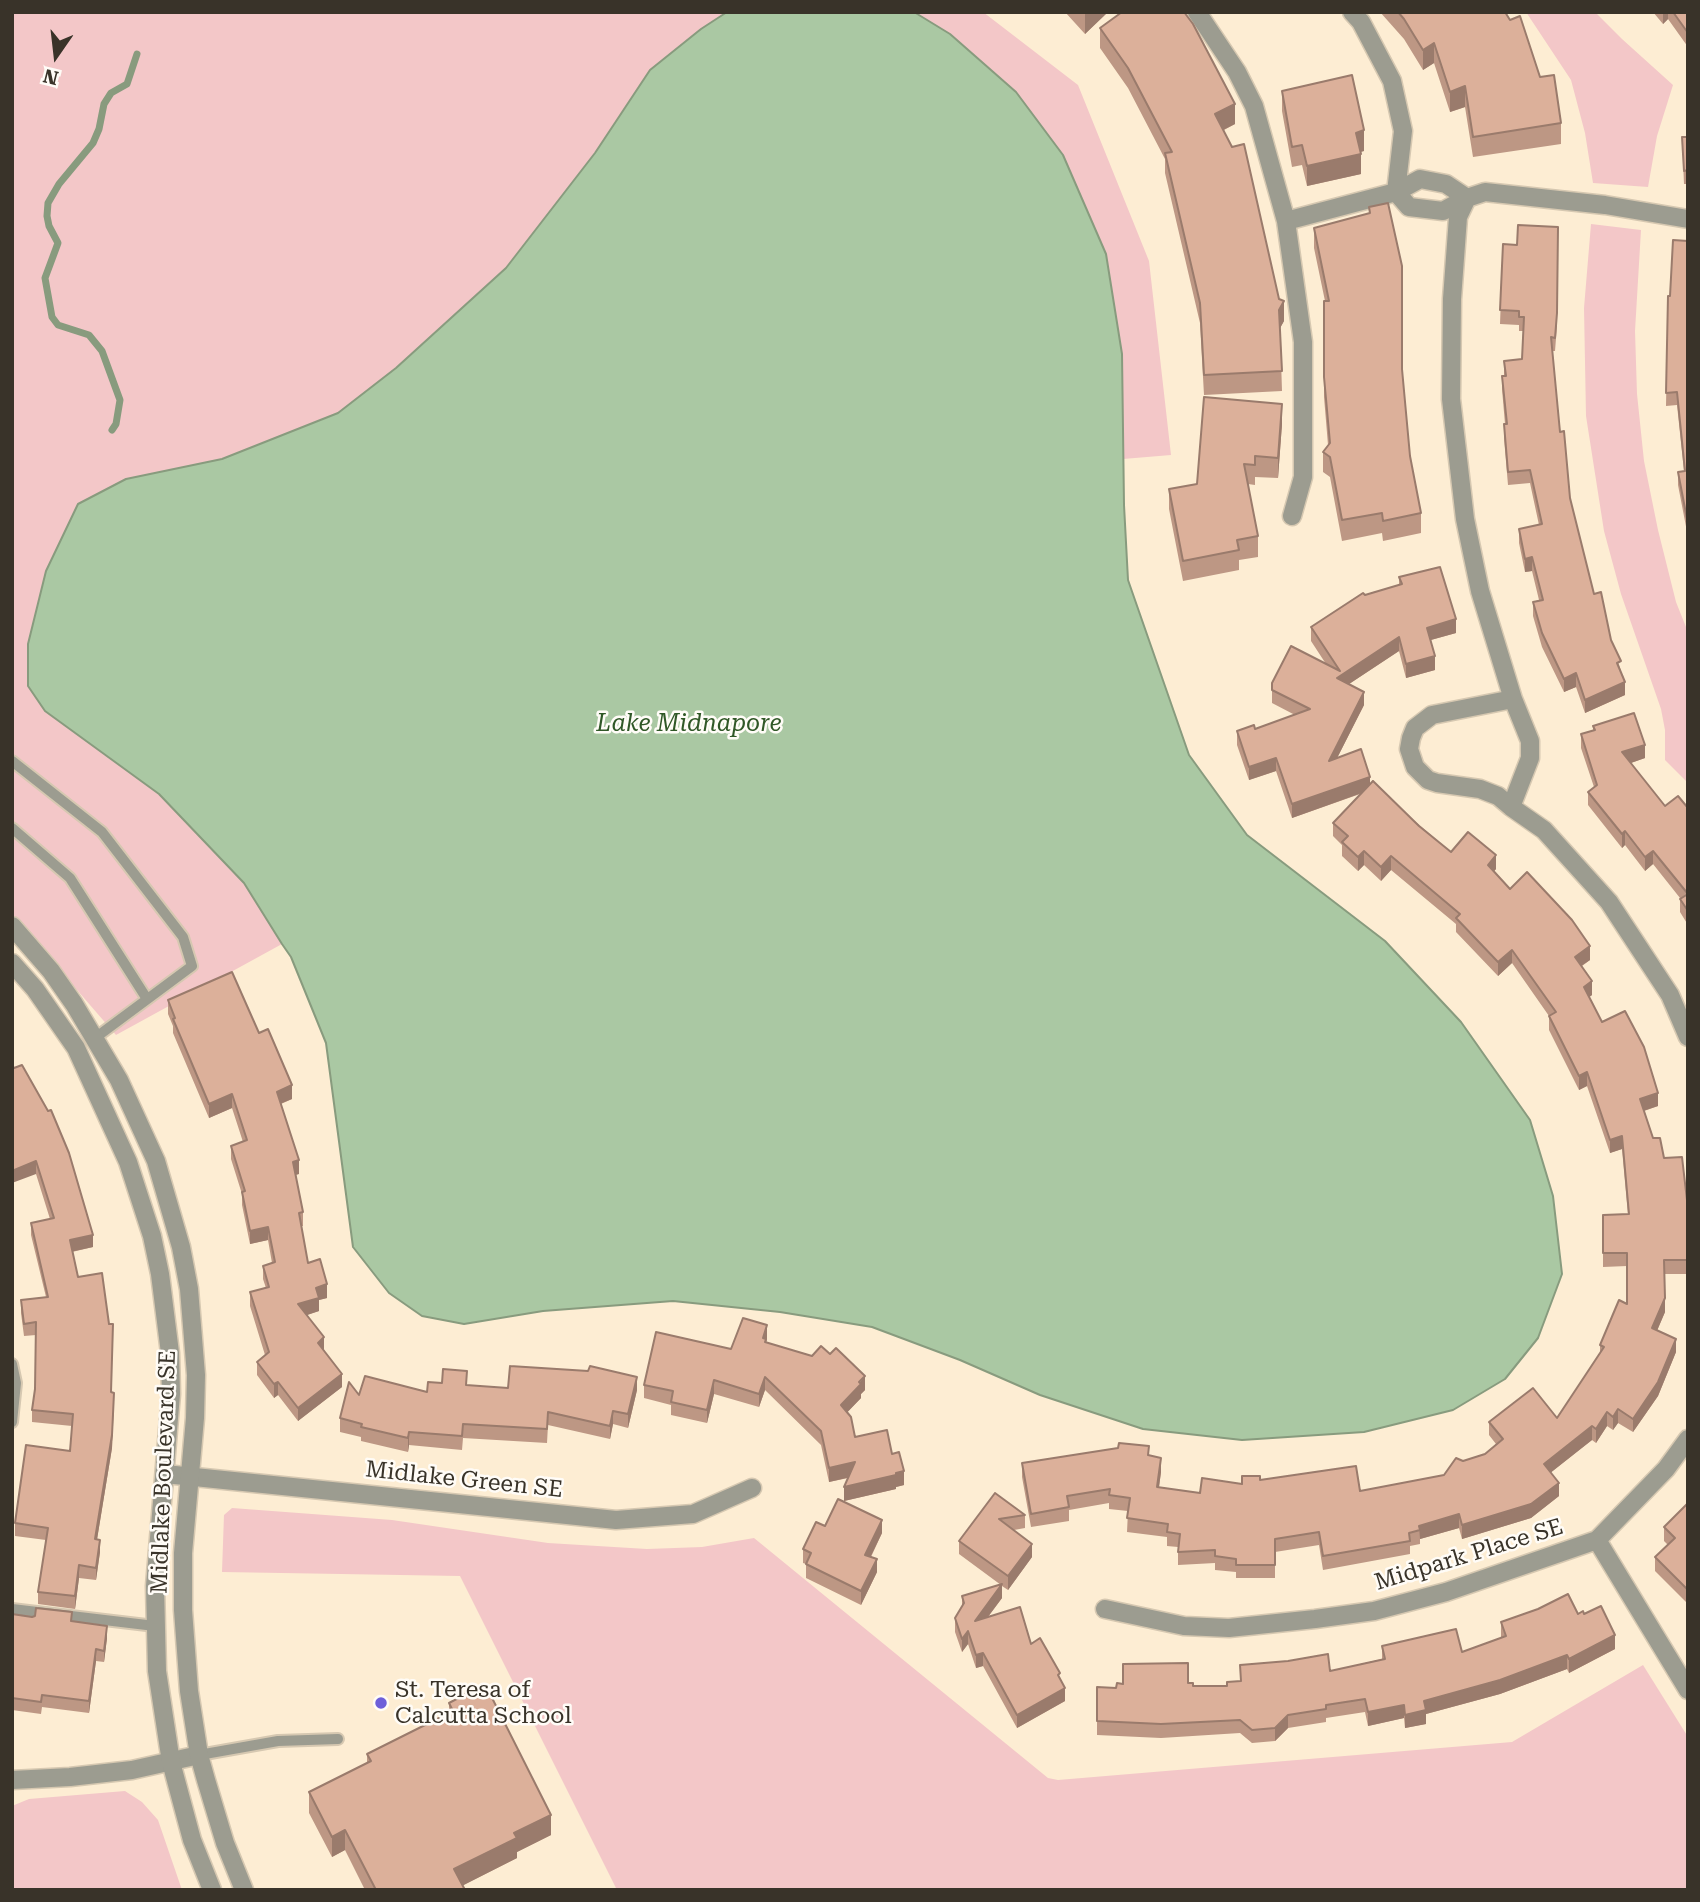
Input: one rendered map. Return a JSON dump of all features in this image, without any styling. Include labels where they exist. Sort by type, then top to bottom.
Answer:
[{"type":"street","points":[[1197,12],[1237,72],[1254,106],[1286,221],[1303,342],[1303,477],[1292,516]]},
{"type":"street","points":[[1352,12],[1361,22],[1392,81],[1402,131],[1396,192],[1409,207],[1443,211],[1485,192],[1605,205],[1688,219]]},
{"type":"street","points":[[1286,221],[1396,192],[1420,179],[1446,184],[1467,198]]},
{"type":"street","points":[[1467,198],[1458,217],[1452,299],[1451,399],[1465,519],[1480,591],[1513,699],[1530,741],[1530,758],[1511,807]]},
{"type":"street","points":[[1513,699],[1432,715],[1415,728],[1410,738],[1409,749],[1415,767],[1428,780],[1480,789],[1498,796],[1544,830],[1609,902],[1670,995],[1688,1037]]},
{"type":"street","name":"Midlake Boulevard SE","points":[[12,926],[51,971],[119,1080],[143,1130],[170,1204],[181,1247],[189,1289],[196,1375],[183,1553],[183,1610],[189,1690],[199,1755],[225,1843],[244,1890]]},
{"type":"street","name":"Midlake Boulevard SE","points":[[12,962],[76,1048],[128,1162],[152,1236],[170,1353],[169,1434],[157,1560],[155,1626],[161,1706],[171,1762],[192,1840],[212,1890]]},
{"type":"street","points":[[76,1048],[95,1038]]},
{"type":"street","points":[[1688,1439],[1651,1487],[1597,1540],[1688,1690]]},
{"type":"street","name":"Midlake Green SE","points":[[165,1474],[616,1520],[693,1514],[752,1488]]},
{"type":"street","name":"Midpark Place SE","points":[[1105,1609],[1184,1626],[1228,1628],[1374,1611],[1446,1592],[1597,1540]]},
{"type":"street","points":[[12,1780],[99,1774],[199,1755]]},
{"type":"lane","points":[[12,761],[102,832],[183,937],[192,966],[95,1038]]},
{"type":"lane","points":[[12,828],[70,878],[148,999]]},
{"type":"lane","points":[[12,1364],[16,1383],[12,1423]]},
{"type":"lane","points":[[12,1609],[155,1626]]},
{"type":"lane","points":[[199,1755],[278,1741],[338,1739]]},
{"type":"shaded area","points":[[12,12],[727,12],[650,70],[595,153],[506,268],[396,368],[338,413],[222,459],[126,479],[45,711],[159,794],[244,883],[282,944],[116,1035],[12,915]]},
{"type":"shaded area","points":[[914,12],[983,12],[1078,85],[1149,261],[1171,455],[1123,459],[1122,354],[1106,254],[1063,155],[950,34]]},
{"type":"shaded area","points":[[1526,12],[1595,12],[1673,85],[1657,136],[1648,187],[1593,183],[1585,133],[1571,80]]},
{"type":"shaded area","points":[[1591,224],[1641,230],[1635,331],[1637,394],[1644,461],[1658,530],[1676,602],[1688,632],[1688,783],[1665,760],[1665,730],[1661,709],[1621,594],[1604,531],[1586,416],[1584,308]]},
{"type":"shaded area","points":[[232,1508],[392,1520],[548,1543],[647,1549],[702,1547],[754,1538],[1048,1778],[1058,1780],[1512,1742],[1643,1665],[1688,1737],[1688,1890],[617,1890],[460,1576],[222,1572],[224,1515]]},
{"type":"shaded area","points":[[125,1791],[142,1802],[158,1820],[182,1890],[12,1890],[12,1806],[29,1799]]},
{"type":"water","name":"Lake Midnapore","points":[[727,12],[914,12],[950,34],[1016,92],[1063,155],[1106,254],[1122,354],[1128,580],[1189,755],[1247,835],[1385,941],[1461,1022],[1530,1120],[1553,1196],[1562,1274],[1538,1338],[1505,1379],[1453,1410],[1364,1432],[1242,1440],[1143,1429],[1040,1395],[960,1360],[872,1327],[780,1312],[673,1301],[543,1311],[464,1324],[422,1316],[389,1293],[353,1247],[326,1043],[291,957],[244,883],[159,794],[45,711],[28,686],[28,644],[46,571],[78,504],[126,479],[222,459],[338,413],[396,368],[506,268],[595,153],[650,70]]},
{"type":"building","points":[[1122,12],[1184,12],[1235,104],[1215,114],[1232,147],[1244,144],[1279,299],[1284,301],[1279,310],[1282,371],[1204,375],[1200,303],[1165,153],[1172,152],[1128,68],[1100,28]]},
{"type":"building","points":[[1398,12],[1505,12],[1510,20],[1520,16],[1540,77],[1554,75],[1561,123],[1473,137],[1465,86],[1450,92],[1434,43],[1423,50]]},
{"type":"building","points":[[1673,12],[1688,12],[1688,33]]},
{"type":"building","points":[[1352,75],[1364,130],[1356,133],[1361,154],[1307,166],[1302,145],[1292,147],[1282,91]]},
{"type":"building","points":[[1682,137],[1688,137],[1688,170],[1684,171]]},
{"type":"building","points":[[1388,203],[1402,266],[1402,369],[1410,456],[1421,513],[1383,521],[1382,513],[1342,520],[1330,457],[1323,452],[1330,443],[1324,377],[1324,301],[1329,301],[1314,228],[1370,213],[1369,207]]},
{"type":"building","points":[[1518,225],[1558,227],[1557,313],[1555,338],[1551,337],[1560,432],[1564,431],[1570,498],[1594,594],[1601,592],[1611,640],[1621,661],[1617,663],[1625,682],[1585,700],[1576,673],[1564,679],[1542,633],[1533,602],[1543,600],[1532,557],[1525,559],[1519,529],[1542,524],[1530,470],[1508,472],[1502,376],[1506,376],[1504,361],[1522,359],[1524,317],[1519,317],[1519,311],[1500,310],[1503,244],[1517,245]]},
{"type":"building","points":[[1673,240],[1688,241],[1688,524],[1678,472],[1685,471],[1677,392],[1666,393],[1668,296]]},
{"type":"building","points":[[1204,397],[1282,404],[1278,458],[1255,456],[1255,465],[1244,464],[1258,536],[1237,540],[1239,550],[1183,561],[1169,489],[1197,484]]},
{"type":"building","points":[[1440,567],[1456,619],[1427,628],[1435,656],[1406,664],[1399,637],[1337,678],[1364,692],[1329,761],[1361,749],[1370,777],[1292,804],[1276,758],[1249,767],[1237,731],[1254,725],[1255,729],[1310,709],[1272,690],[1272,683],[1291,646],[1340,671],[1311,627],[1363,593],[1365,595],[1402,584],[1399,577]]},
{"type":"building","points":[[1634,713],[1645,745],[1622,752],[1665,806],[1678,796],[1688,808],[1688,894],[1653,851],[1645,857],[1625,831],[1622,834],[1588,792],[1597,785],[1581,734],[1595,730],[1593,726]]},
{"type":"building","points":[[1373,781],[1419,826],[1451,852],[1468,832],[1496,855],[1488,865],[1510,889],[1527,872],[1572,920],[1590,946],[1575,957],[1592,981],[1584,987],[1602,1022],[1625,1011],[1644,1047],[1658,1093],[1640,1099],[1653,1138],[1660,1138],[1664,1158],[1682,1157],[1688,1209],[1688,1260],[1664,1260],[1665,1298],[1652,1328],[1676,1339],[1658,1382],[1633,1419],[1618,1409],[1613,1417],[1607,1412],[1596,1429],[1592,1426],[1544,1464],[1559,1483],[1531,1504],[1462,1525],[1459,1514],[1419,1526],[1420,1530],[1409,1533],[1410,1541],[1323,1556],[1319,1532],[1275,1539],[1275,1565],[1236,1565],[1236,1559],[1215,1556],[1215,1550],[1178,1552],[1180,1534],[1167,1532],[1168,1524],[1127,1518],[1130,1498],[1109,1495],[1110,1489],[1067,1496],[1069,1507],[1031,1514],[1022,1463],[1118,1448],[1119,1443],[1149,1446],[1148,1455],[1161,1458],[1157,1487],[1200,1493],[1202,1478],[1242,1484],[1242,1476],[1260,1476],[1260,1480],[1356,1466],[1360,1491],[1444,1475],[1456,1458],[1463,1461],[1485,1454],[1503,1439],[1489,1422],[1533,1388],[1557,1418],[1604,1347],[1600,1345],[1619,1300],[1627,1304],[1627,1253],[1603,1253],[1603,1215],[1629,1214],[1622,1136],[1610,1140],[1587,1072],[1579,1076],[1549,1016],[1556,1012],[1512,950],[1498,962],[1456,918],[1460,914],[1391,856],[1381,867],[1364,851],[1358,857],[1342,842],[1348,836],[1333,823]]},
{"type":"building","points":[[1688,894],[1688,911],[1680,899]]},
{"type":"building","points":[[232,972],[259,1033],[268,1029],[292,1085],[277,1092],[299,1160],[293,1162],[303,1212],[299,1213],[308,1263],[320,1259],[327,1284],[316,1288],[319,1298],[298,1304],[324,1337],[318,1343],[342,1374],[298,1408],[278,1382],[274,1384],[257,1362],[269,1352],[250,1292],[269,1287],[263,1266],[275,1262],[268,1227],[250,1231],[242,1192],[245,1191],[231,1146],[247,1140],[232,1094],[209,1104],[173,1019],[175,1018],[168,1000]]},
{"type":"building","points":[[12,1065],[14,1068],[22,1065],[48,1111],[51,1110],[69,1153],[93,1235],[70,1240],[78,1277],[102,1273],[109,1324],[113,1324],[112,1435],[95,1539],[100,1540],[96,1568],[79,1565],[75,1596],[38,1592],[48,1528],[15,1523],[26,1445],[70,1451],[73,1414],[32,1410],[36,1322],[24,1324],[21,1300],[48,1297],[31,1223],[54,1218],[36,1161],[12,1171]]},
{"type":"building","points":[[743,1318],[767,1325],[763,1338],[766,1339],[765,1342],[812,1356],[821,1346],[830,1354],[836,1348],[865,1376],[841,1405],[851,1417],[855,1437],[887,1430],[892,1454],[899,1452],[904,1471],[844,1487],[855,1462],[829,1468],[821,1431],[765,1377],[759,1394],[714,1380],[707,1410],[671,1402],[673,1391],[644,1385],[656,1332],[731,1349]]},
{"type":"building","points":[[510,1366],[588,1371],[590,1366],[637,1377],[628,1414],[613,1411],[610,1426],[548,1412],[547,1429],[463,1424],[462,1436],[409,1432],[408,1438],[361,1427],[362,1424],[340,1418],[349,1382],[359,1395],[365,1376],[427,1392],[428,1382],[442,1383],[443,1369],[467,1371],[466,1385],[508,1388]]},
{"type":"building","points":[[995,1493],[1025,1515],[999,1519],[1032,1544],[1008,1576],[959,1541]]},
{"type":"building","points":[[838,1499],[882,1520],[865,1555],[877,1559],[861,1591],[806,1564],[811,1553],[803,1549],[816,1522],[825,1526]]},
{"type":"building","points":[[1688,1503],[1688,1590],[1655,1557],[1675,1538],[1664,1527]]},
{"type":"building","points":[[1002,1584],[975,1621],[1020,1607],[1031,1644],[1040,1638],[1060,1673],[1058,1675],[1065,1688],[1017,1715],[983,1653],[976,1655],[968,1631],[962,1639],[955,1618],[964,1603],[962,1596]]},
{"type":"building","points":[[1568,1594],[1578,1614],[1601,1606],[1615,1635],[1569,1659],[1567,1655],[1500,1680],[1424,1701],[1426,1710],[1405,1715],[1404,1705],[1368,1712],[1365,1699],[1288,1715],[1275,1728],[1252,1730],[1240,1720],[1161,1724],[1097,1721],[1097,1687],[1116,1688],[1117,1683],[1123,1684],[1123,1664],[1188,1663],[1188,1683],[1193,1683],[1193,1686],[1227,1686],[1227,1682],[1241,1681],[1240,1665],[1328,1654],[1330,1671],[1385,1659],[1382,1646],[1456,1629],[1462,1652],[1506,1636],[1501,1622],[1538,1609]]},
{"type":"building","points":[[36,1608],[72,1612],[71,1621],[107,1626],[104,1651],[96,1649],[89,1701],[42,1695],[41,1702],[12,1698],[12,1614],[32,1617],[35,1616]]},
{"type":"building","points":[[485,1684],[551,1815],[514,1833],[517,1838],[454,1869],[465,1890],[376,1890],[345,1830],[332,1837],[309,1792],[371,1761],[367,1754],[453,1711],[449,1703]]},
{"type":"waterway","points":[[112,430],[116,424],[120,400],[102,351],[89,335],[58,325],[52,317],[45,278],[58,243],[47,216],[48,203],[59,184],[93,143],[104,104],[111,93],[127,84],[137,54]]},
{"type":"place","name":"St. Teresa of Calcutta School","points":[[381,1703]]}]
